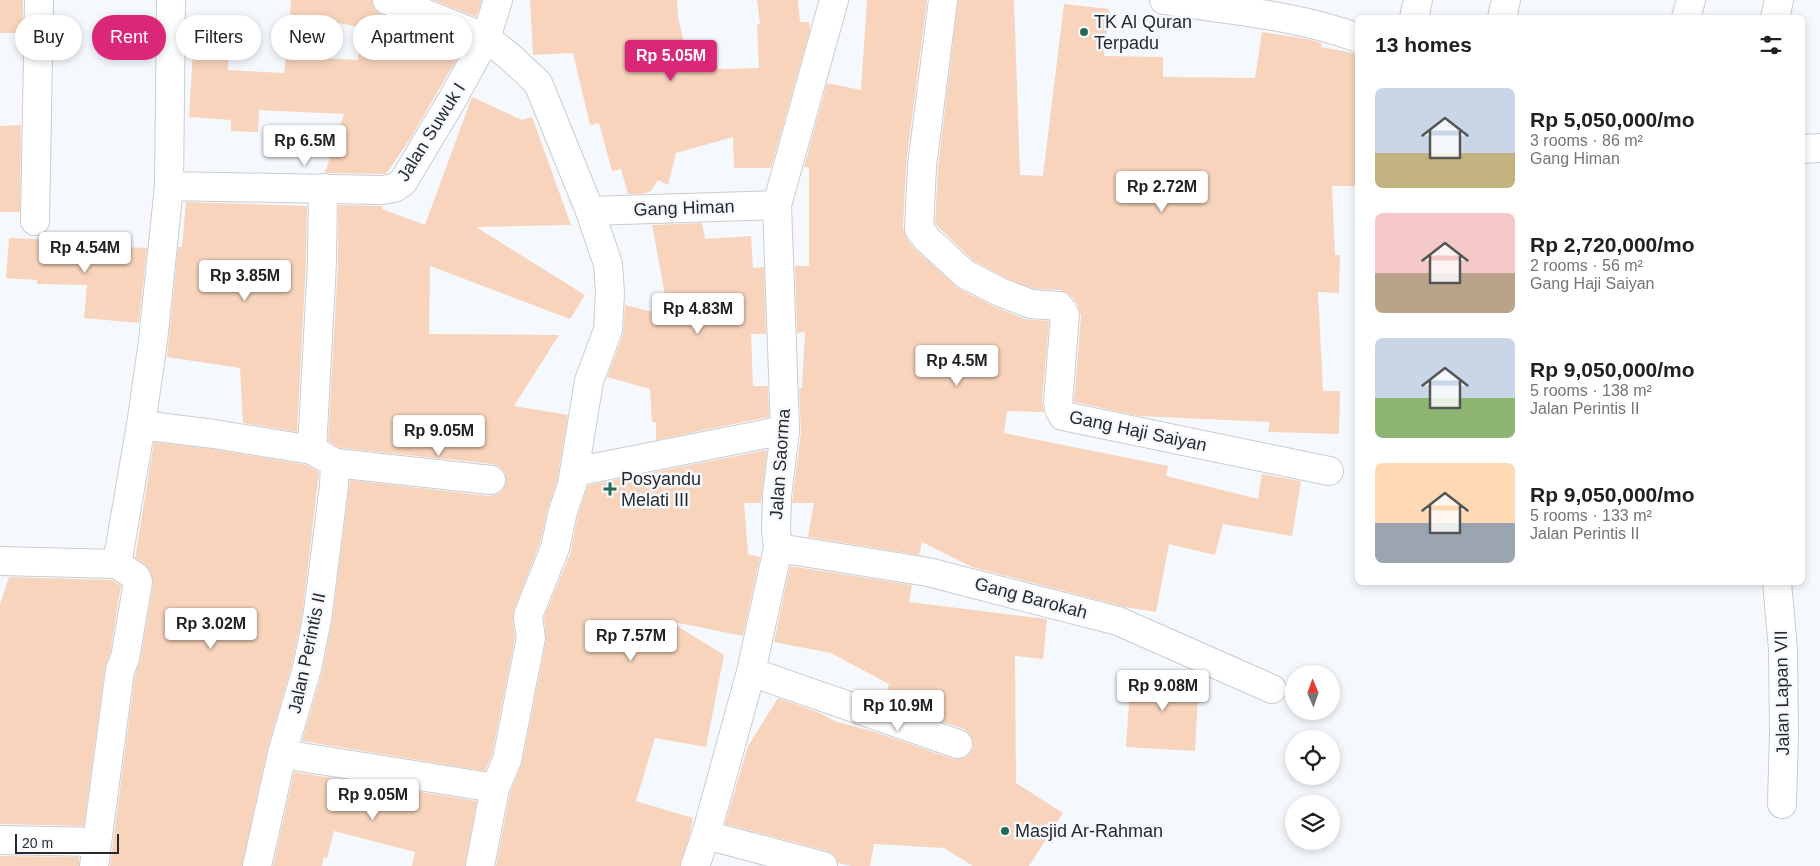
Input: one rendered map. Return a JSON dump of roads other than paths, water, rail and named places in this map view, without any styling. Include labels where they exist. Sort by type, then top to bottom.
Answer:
[{"type":"street","points":[[36,221],[39,0]]},
{"type":"street","points":[[117,564],[141,425],[153,341],[169,186],[171,0]]},
{"type":"street","points":[[387,0],[414,8],[486,38],[538,83],[590,211],[608,264],[610,293],[608,330],[589,381],[574,472],[555,548],[529,613],[531,638],[507,760],[495,788],[480,866]]},
{"type":"street","name":"Jalan Suwuk I","points":[[169,186],[382,190],[394,188],[403,182],[452,100],[486,38],[498,0]]},
{"type":"street","name":"Jalan Saorma","points":[[695,866],[706,835],[751,672],[778,548],[776,530],[777,496],[785,430],[777,205],[834,0]]},
{"type":"street","name":"Gang Haji Saiyan","points":[[943,0],[922,166],[919,230],[927,240],[965,274],[1000,292],[1031,304],[1059,306],[1065,315],[1058,402],[1063,416],[1329,471]]},
{"type":"street","points":[[1164,0],[1303,22],[1355,37]]},
{"type":"street","points":[[1415,15],[1418,0]]},
{"type":"street","points":[[1503,15],[1506,0]]},
{"type":"street","points":[[1687,15],[1691,0]]},
{"type":"street","points":[[1776,15],[1779,0]]},
{"type":"street","points":[[1805,149],[1820,148]]},
{"type":"street","name":"Jalan Perintis II","points":[[257,866],[282,754],[308,668],[334,486],[324,456],[323,188]]},
{"type":"street","name":"Gang Himan","points":[[590,211],[777,205]]},
{"type":"street","points":[[141,425],[214,434],[324,456],[491,480]]},
{"type":"street","points":[[574,472],[785,430]]},
{"type":"street","name":"Gang Barokah","points":[[778,548],[928,572],[1118,621],[1272,689]]},
{"type":"street","points":[[0,561],[117,564],[136,577],[138,582],[125,658],[120,670],[95,854],[0,840]]},
{"type":"street","name":"Jalan Lapan VII","points":[[1777,585],[1783,649],[1784,735],[1782,804]]},
{"type":"street","points":[[751,672],[958,744]]},
{"type":"street","points":[[282,754],[495,788]]},
{"type":"street","points":[[706,835],[823,866]]},
{"type":"place","name":"TK Al Quran Terpadu","points":[[1084,32]]},
{"type":"place","name":"Posyandu Melati III","points":[[610,489]]},
{"type":"place","name":"Masjid Ar-Rahman","points":[[1005,831]]}]
